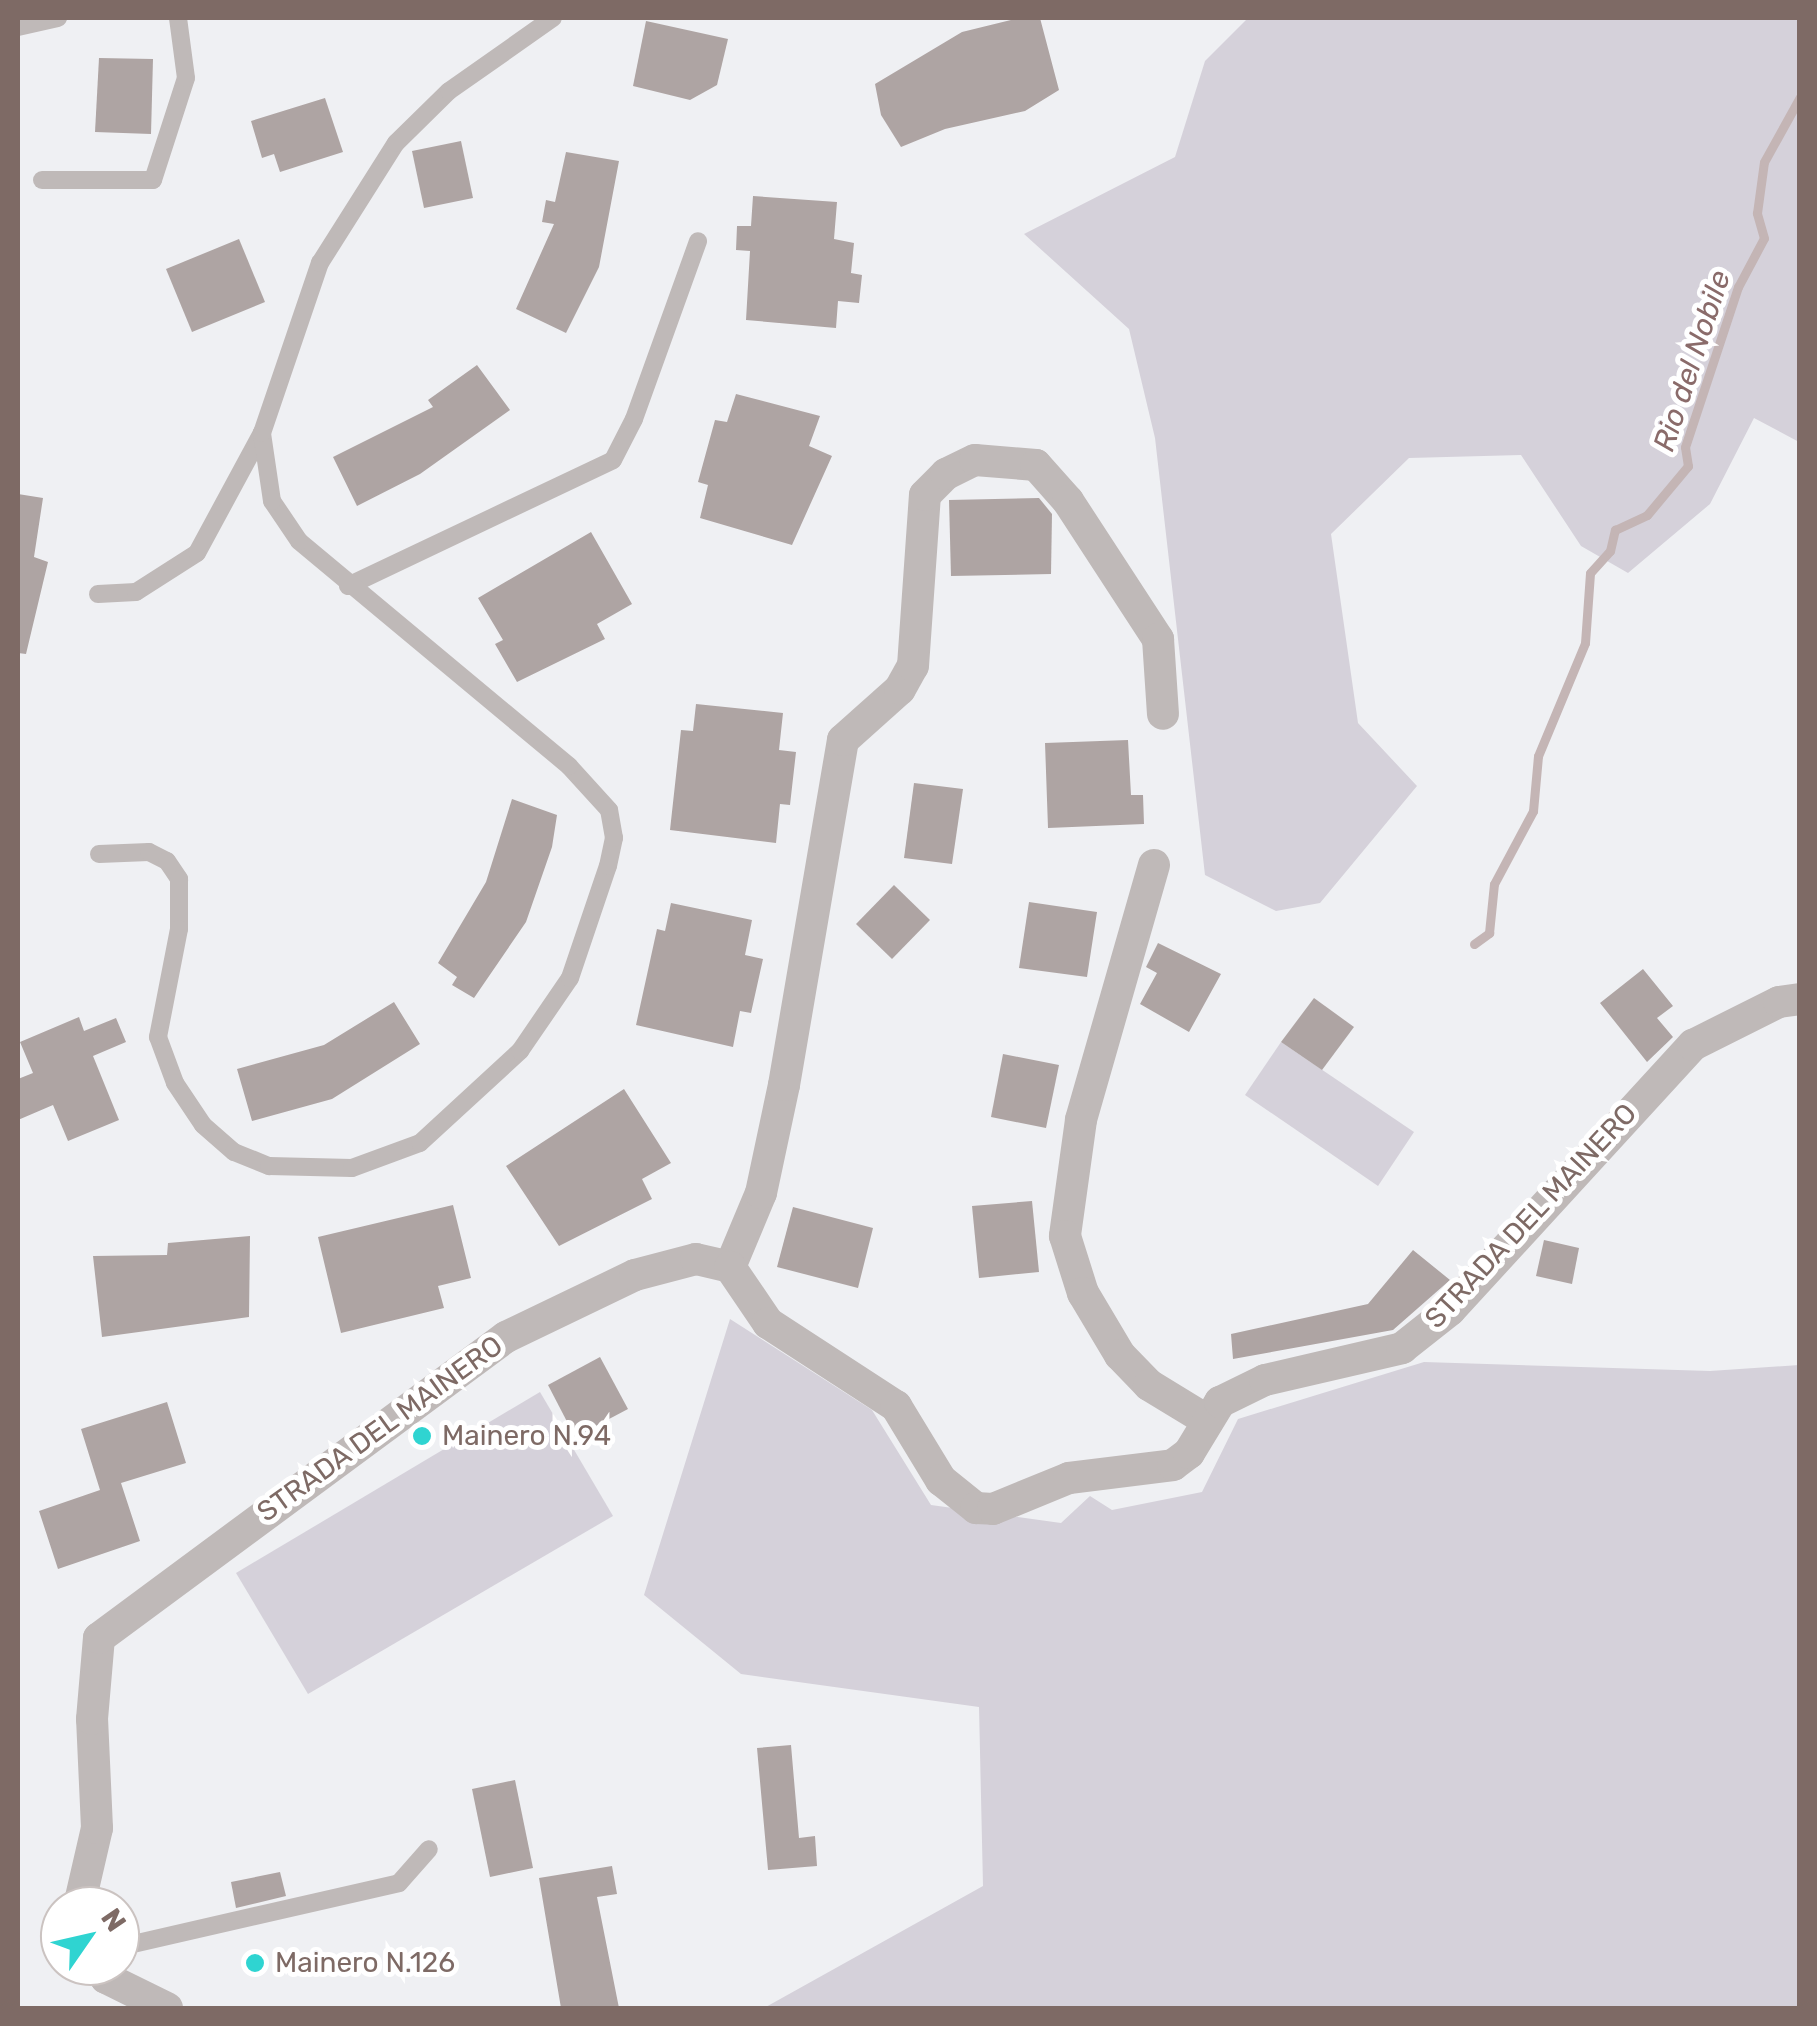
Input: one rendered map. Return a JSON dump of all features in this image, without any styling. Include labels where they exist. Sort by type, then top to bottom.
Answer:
[{"type":"street","points":[[730,1267],[769,1157],[844,740],[900,689],[913,666],[925,494],[946,474],[975,460],[1036,465],[1068,502],[1158,640],[1162,714]]},
{"type":"street","points":[[1154,865],[1081,1120],[1065,1236],[1083,1292],[1120,1355],[1149,1385],[1208,1421]]},
{"type":"street","name":"STRADA DEL MAINERO","points":[[84,1886],[98,1828],[92,1719],[99,1638],[506,1337],[636,1275],[696,1259],[730,1267],[768,1323],[896,1406],[940,1480],[976,1508],[993,1510],[1069,1478],[1174,1464],[1189,1453],[1220,1402],[1266,1380],[1402,1348],[1450,1310],[1693,1045],[1779,1002],[1800,999]]},
{"type":"street","points":[[122,1986],[167,2008]]},
{"type":"lane","points":[[18,27],[58,18]]},
{"type":"lane","points":[[42,180],[153,180],[186,78],[178,18]]},
{"type":"lane","points":[[98,594],[136,592],[197,553],[262,433],[320,263],[396,143],[449,92],[553,18]]},
{"type":"lane","points":[[348,586],[613,460],[624,446],[698,241]]},
{"type":"lane","points":[[99,854],[149,852],[167,862],[179,879],[180,929],[158,1037],[175,1083],[203,1125],[234,1152],[269,1166],[352,1168],[420,1144],[520,1051],[570,978],[614,838],[609,810],[568,766],[348,586],[299,541],[272,501],[262,433]]},
{"type":"lane","points":[[140,1942],[399,1883],[429,1850]]},
{"type":"shaded area","points":[[1248,18],[1800,18],[1799,442],[1754,418],[1710,504],[1628,573],[1581,546],[1521,455],[1409,458],[1331,534],[1358,723],[1417,786],[1320,903],[1276,911],[1205,875],[1155,438],[1129,329],[1024,234],[1175,157],[1205,61]]},
{"type":"shaded area","points":[[1281,1042],[1414,1132],[1378,1186],[1245,1095]]},
{"type":"shaded area","points":[[730,1319],[872,1410],[931,1505],[1061,1523],[1090,1496],[1112,1510],[1202,1492],[1238,1419],[1424,1362],[1710,1371],[1799,1365],[1799,2008],[764,2008],[983,1886],[979,1707],[741,1674],[644,1595]]},
{"type":"shaded area","points":[[540,1392],[613,1516],[308,1694],[236,1573]]},
{"type":"building","points":[[1019,18],[1040,18],[1059,90],[1025,111],[945,129],[901,147],[881,115],[875,84],[962,32]]},
{"type":"building","points":[[646,21],[728,39],[717,85],[690,100],[633,86]]},
{"type":"building","points":[[99,58],[153,59],[151,134],[95,132]]},
{"type":"building","points":[[325,98],[343,152],[280,172],[274,154],[262,158],[251,121]]},
{"type":"building","points":[[461,141],[473,198],[424,208],[412,151]]},
{"type":"building","points":[[566,152],[619,161],[599,267],[566,333],[516,309],[554,224],[542,222],[546,200],[555,202]]},
{"type":"building","points":[[753,196],[837,202],[834,239],[854,243],[851,273],[862,275],[859,303],[838,301],[836,328],[746,320],[750,251],[736,250],[737,226],[751,226]]},
{"type":"building","points":[[239,239],[265,302],[192,332],[166,269]]},
{"type":"building","points":[[477,365],[510,410],[420,474],[357,506],[333,457],[433,407],[428,400]]},
{"type":"building","points":[[736,394],[820,416],[809,446],[832,456],[792,545],[700,518],[708,485],[698,482],[715,420],[727,422]]},
{"type":"building","points":[[18,494],[43,498],[34,557],[48,562],[26,654],[18,653]]},
{"type":"building","points":[[1039,498],[1052,514],[1051,574],[951,576],[949,500]]},
{"type":"building","points":[[591,532],[632,604],[597,624],[605,639],[517,682],[495,644],[503,640],[478,598]]},
{"type":"building","points":[[696,704],[783,713],[779,750],[796,752],[790,805],[780,804],[776,843],[670,830],[681,730],[693,731]]},
{"type":"building","points":[[1128,740],[1131,795],[1143,795],[1144,824],[1048,828],[1045,743]]},
{"type":"building","points":[[914,783],[963,789],[952,864],[904,858]]},
{"type":"building","points":[[512,799],[557,815],[552,847],[526,922],[474,998],[452,985],[457,977],[438,963],[486,882]]},
{"type":"building","points":[[894,885],[930,920],[892,959],[856,924]]},
{"type":"building","points":[[1029,902],[1097,912],[1087,977],[1019,968]]},
{"type":"building","points":[[671,903],[752,920],[745,955],[763,959],[751,1013],[740,1011],[733,1047],[636,1025],[657,929],[665,931]]},
{"type":"building","points":[[1158,943],[1221,974],[1189,1032],[1140,1004],[1157,973],[1146,967]]},
{"type":"building","points":[[1643,969],[1673,1006],[1657,1018],[1673,1037],[1647,1062],[1600,1003]]},
{"type":"building","points":[[1314,998],[1354,1027],[1322,1070],[1281,1042]]},
{"type":"building","points":[[394,1002],[420,1044],[332,1099],[252,1121],[237,1069],[324,1045]]},
{"type":"building","points":[[79,1017],[84,1031],[116,1018],[126,1042],[93,1056],[119,1120],[68,1141],[53,1105],[18,1120],[18,1079],[33,1073],[20,1042]]},
{"type":"building","points":[[1003,1054],[1059,1065],[1046,1128],[991,1117]]},
{"type":"building","points":[[624,1089],[671,1163],[642,1179],[652,1199],[559,1246],[506,1166]]},
{"type":"building","points":[[1032,1201],[1039,1272],[979,1278],[972,1206]]},
{"type":"building","points":[[453,1205],[471,1278],[438,1286],[444,1308],[341,1333],[318,1237]]},
{"type":"building","points":[[793,1207],[873,1228],[858,1288],[777,1267]]},
{"type":"building","points":[[250,1236],[249,1317],[102,1337],[93,1256],[167,1255],[168,1243]]},
{"type":"building","points":[[1544,1240],[1579,1248],[1572,1284],[1536,1276]]},
{"type":"building","points":[[1413,1250],[1450,1280],[1393,1330],[1233,1359],[1231,1334],[1368,1304]]},
{"type":"building","points":[[600,1357],[628,1409],[575,1437],[548,1385]]},
{"type":"building","points":[[167,1402],[186,1463],[121,1483],[140,1541],[58,1569],[39,1511],[100,1490],[81,1429]]},
{"type":"building","points":[[791,1745],[799,1838],[815,1836],[817,1866],[768,1870],[757,1748]]},
{"type":"building","points":[[515,1780],[533,1868],[490,1877],[472,1789]]},
{"type":"building","points":[[612,1866],[617,1894],[597,1897],[619,2008],[561,2008],[539,1878]]},
{"type":"building","points":[[280,1872],[286,1896],[236,1908],[231,1882]]},
{"type":"waterway","name":"Rio del Nobile","points":[[1474,944],[1489,933],[1494,884],[1533,811],[1538,756],[1585,643],[1590,573],[1610,551],[1615,530],[1647,515],[1688,466],[1685,447],[1738,287],[1764,238],[1757,213],[1764,162],[1800,97]]},
{"type":"place","name":"Mainero N.94","points":[[422,1436]]},
{"type":"place","name":"Mainero N.126","points":[[255,1963]]}]
